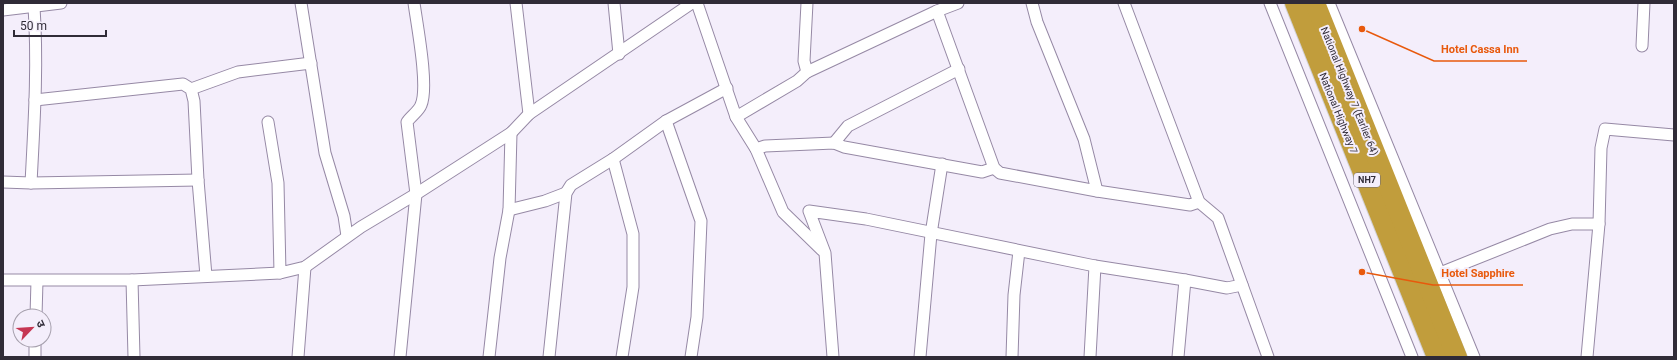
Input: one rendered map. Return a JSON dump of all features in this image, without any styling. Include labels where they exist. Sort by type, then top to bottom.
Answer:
[{"type":"highway","name":"National Highway 7","points":[[1295,3],[1437,357]]},
{"type":"highway","name":"National Highway 7 (Earlier 64)","points":[[1314,3],[1457,357]]},
{"type":"street","points":[[3,10],[61,3]]},
{"type":"street","points":[[301,3],[325,153],[344,216],[347,236]]},
{"type":"street","points":[[400,357],[416,194],[407,122],[420,107],[424,97],[414,3]]},
{"type":"street","points":[[516,3],[529,114]]},
{"type":"street","points":[[614,3],[619,54]]},
{"type":"street","points":[[3,280],[132,280],[280,273],[305,267],[347,236],[511,133],[529,114],[692,3]]},
{"type":"street","points":[[697,3],[736,117],[756,149],[783,212],[824,253]]},
{"type":"street","points":[[807,3],[804,61],[807,72]]},
{"type":"street","points":[[736,117],[797,81],[807,72],[937,10],[958,3]]},
{"type":"street","points":[[1032,3],[1037,22],[1084,139],[1097,191]]},
{"type":"street","points":[[1124,3],[1199,202],[1218,218],[1268,357]]},
{"type":"street","points":[[1270,3],[1412,357]]},
{"type":"street","points":[[1329,3],[1474,357]]},
{"type":"street","points":[[1642,46],[1644,3]]},
{"type":"street","points":[[31,183],[35,100],[36,35],[34,7]]},
{"type":"street","points":[[937,10],[994,168],[1000,173],[1097,191],[1190,205],[1199,202]]},
{"type":"street","points":[[191,89],[238,72],[311,64]]},
{"type":"street","points":[[834,142],[848,126],[959,68]]},
{"type":"street","points":[[35,100],[184,84],[191,89],[194,101],[198,180],[206,276]]},
{"type":"street","points":[[549,357],[566,193],[571,185],[613,159],[666,121],[727,88]]},
{"type":"street","points":[[666,121],[701,221],[697,317],[691,357]]},
{"type":"street","points":[[268,122],[278,183],[280,273]]},
{"type":"street","points":[[1587,357],[1599,224],[1601,148],[1605,129],[1674,135]]},
{"type":"street","points":[[489,357],[500,258],[509,210],[511,133]]},
{"type":"street","points":[[756,149],[765,146],[834,142],[844,147],[982,172],[994,168]]},
{"type":"street","points":[[613,159],[633,234],[633,287],[622,357]]},
{"type":"street","points":[[920,357],[930,234],[942,164]]},
{"type":"street","points":[[3,182],[31,183],[198,180]]},
{"type":"street","points":[[509,210],[545,201],[566,193]]},
{"type":"street","points":[[833,357],[824,253],[809,211],[866,220],[1095,266],[1227,288],[1242,285]]},
{"type":"street","points":[[1440,273],[1550,229],[1572,224],[1599,224]]},
{"type":"street","points":[[1012,357],[1014,295],[1019,251]]},
{"type":"street","points":[[1090,357],[1095,266]]},
{"type":"street","points":[[298,357],[305,267]]},
{"type":"street","points":[[132,280],[134,357]]},
{"type":"street","points":[[1178,357],[1185,280]]},
{"type":"street","points":[[36,281],[36,308]]},
{"type":"place","name":"Hotel Cassa Inn","points":[[1362,29]]},
{"type":"place","name":"Hotel Sapphire","points":[[1362,272]]}]
